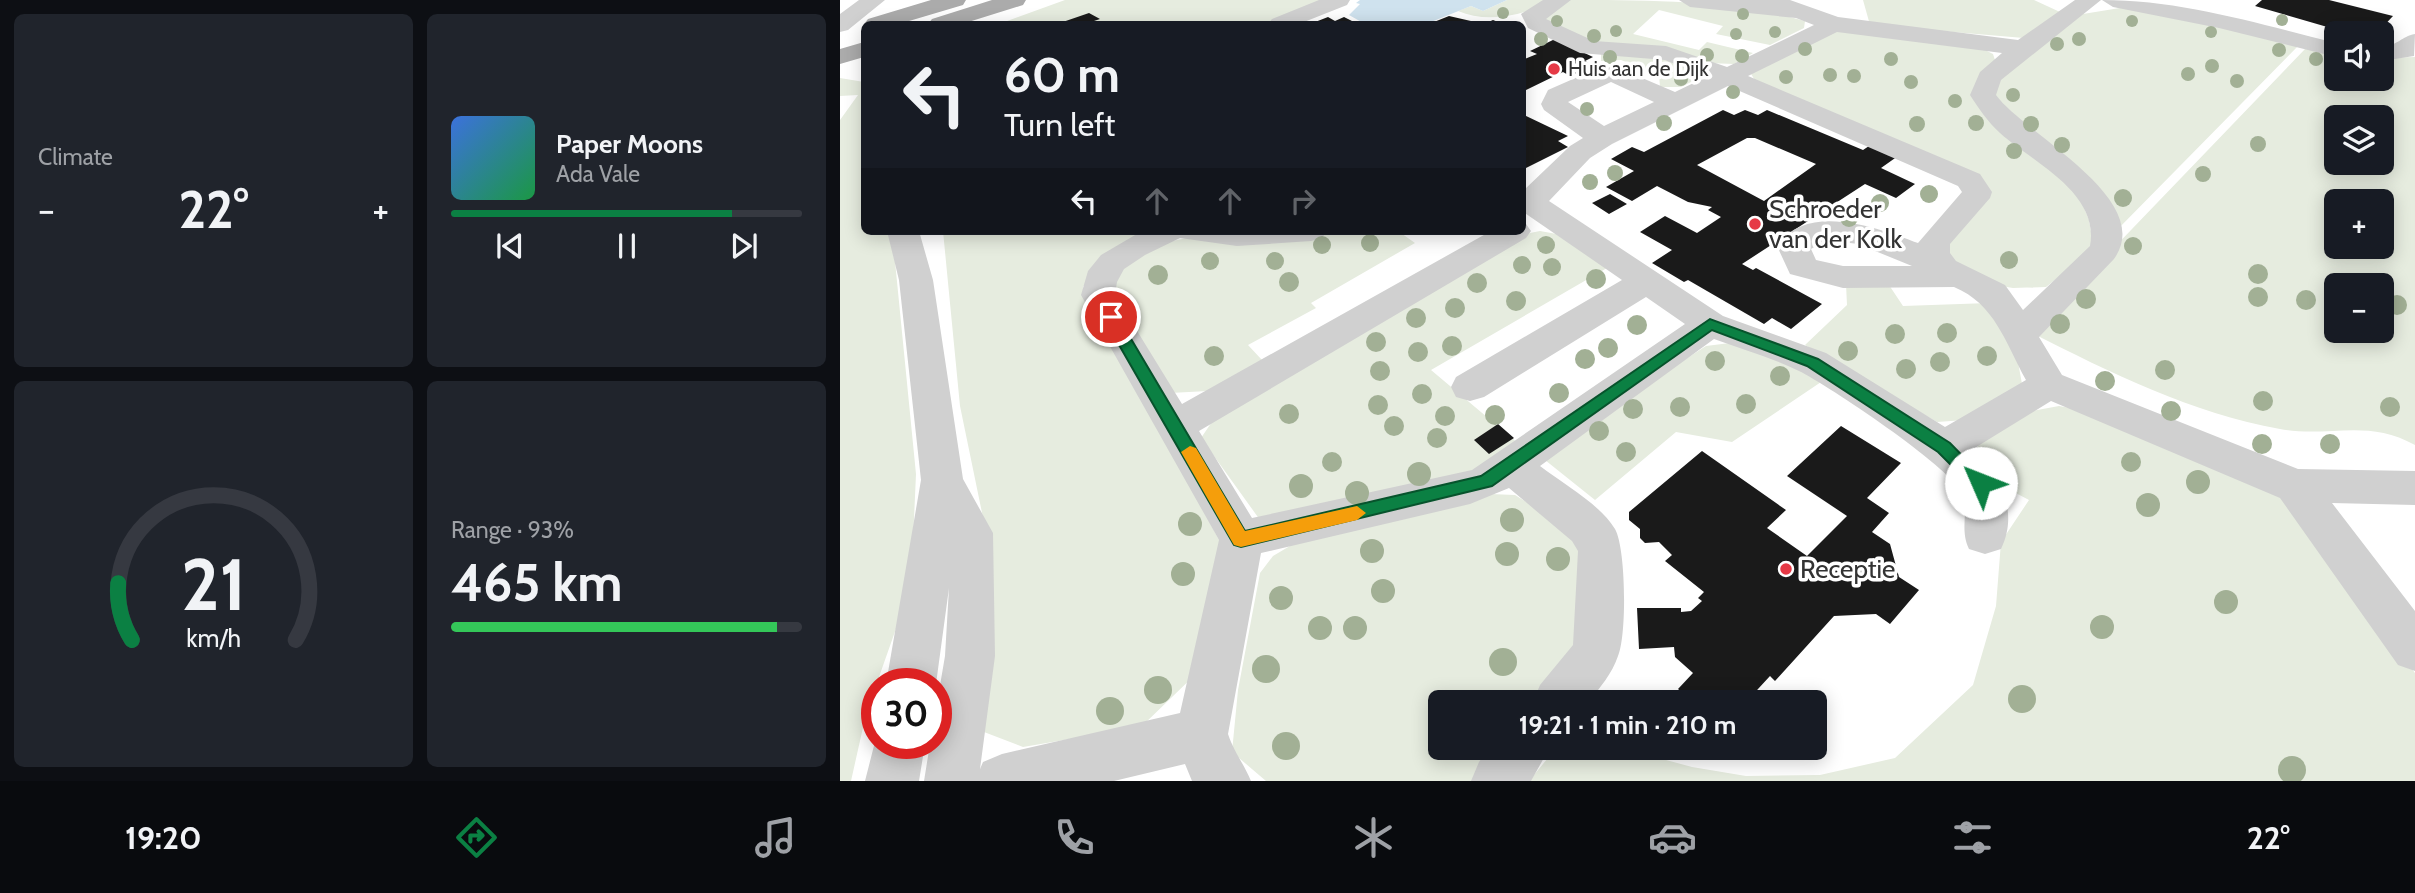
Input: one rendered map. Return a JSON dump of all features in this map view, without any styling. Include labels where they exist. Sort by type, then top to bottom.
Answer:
[{"type":"main road","points":[[887,21],[955,0]]},
{"type":"main road","points":[[949,21],[1015,0]]},
{"type":"main road","points":[[840,36],[861,29]]},
{"type":"main road","points":[[840,57],[861,50]]},
{"type":"street","points":[[840,25],[874,0]]},
{"type":"street","points":[[1287,21],[1339,0]]},
{"type":"street","points":[[1560,0],[1533,14],[1536,23],[1589,48],[1676,55],[1969,180],[1977,192],[1975,198],[1934,242],[1933,254],[1950,271],[1993,293],[2059,291]]},
{"type":"street","points":[[1690,0],[1797,11]]},
{"type":"street","points":[[1769,0],[1834,24],[2023,48]]},
{"type":"street","points":[[2113,0],[2219,21],[2324,47]]},
{"type":"street","points":[[2020,336],[2059,291],[2106,247],[2106,230],[2097,206],[2077,176],[1992,113],[1983,95],[1989,77],[2072,4]]},
{"type":"street","points":[[1526,208],[1580,152],[1602,138],[1834,24]]},
{"type":"street","points":[[2394,52],[2405,51],[2414,45]]},
{"type":"street","points":[[1602,138],[1554,104],[1557,96],[1598,77],[1614,74],[1673,101]]},
{"type":"street","points":[[1526,227],[1645,282],[1710,324],[1813,362],[1944,447],[1981,483],[1988,508],[1985,536]]},
{"type":"street","points":[[903,235],[916,280],[942,480],[913,668]]},
{"type":"street","points":[[916,280],[921,235]]},
{"type":"street","points":[[1160,235],[1115,258],[1101,274],[1098,295],[1241,540],[1202,734],[1210,759],[1219,778],[1224,781]]},
{"type":"street","points":[[1228,235],[1252,235]]},
{"type":"street","points":[[1175,426],[1490,235]]},
{"type":"street","points":[[1471,387],[1645,282]]},
{"type":"street","points":[[1993,293],[2048,385],[2295,486],[2415,488]]},
{"type":"street","points":[[1241,540],[1486,482],[1710,324]]},
{"type":"street","points":[[1944,447],[2048,385]]},
{"type":"street","points":[[1510,466],[1588,528],[1598,540],[1601,551],[1597,647],[1594,656],[1567,690]]},
{"type":"street","points":[[942,480],[971,533],[973,560],[970,656],[951,781]]},
{"type":"street","points":[[2295,486],[2415,649]]},
{"type":"street","points":[[1002,781],[1202,734]]},
{"type":"street","points":[[892,781],[896,759]]},
{"type":"street","points":[[1498,781],[1514,760]]},
{"type":"shaded area","points":[[1065,0],[1326,0],[1275,21],[1007,21]]},
{"type":"shaded area","points":[[1507,0],[1553,0],[1531,10],[1506,16],[1482,17],[1458,11],[1471,6],[1483,11]]},
{"type":"shaded area","points":[[1568,0],[1718,5],[1805,21],[1804,28],[1770,45],[1716,34],[1723,26],[1659,10],[1633,34],[1699,50],[1707,42],[1753,53],[1734,64],[1707,63],[1591,43],[1541,18]]},
{"type":"shaded area","points":[[1863,0],[2034,0],[2060,12],[2024,38],[1870,25]]},
{"type":"shaded area","points":[[2126,7],[2159,12],[2298,46],[2114,233],[1995,106],[1995,81],[2083,14]]},
{"type":"shaded area","points":[[1838,30],[1977,46],[1993,54],[1995,60],[1979,84],[2077,190],[2089,220],[2094,249],[2046,287],[2013,288],[1988,284],[1948,262],[1945,239],[1986,188],[1757,84],[1750,72]]},
{"type":"shaded area","points":[[2306,48],[2324,53],[2324,91],[2394,91],[2394,58],[2415,57],[2415,445],[2381,432],[2298,431],[2247,422],[2184,402],[2092,363],[2032,333]]},
{"type":"shaded area","points":[[1601,52],[1678,58],[1707,74],[1681,87],[1660,87],[1659,75],[1621,60],[1601,61]]},
{"type":"shaded area","points":[[840,78],[861,82],[861,235],[892,235],[916,474],[911,586],[882,668],[861,668],[861,736],[851,781],[840,781],[840,120],[858,95],[840,96]]},
{"type":"shaded area","points":[[1540,231],[1562,235],[1607,268],[1431,370],[1519,444],[1475,472],[1260,520],[1201,438],[1224,404],[1530,233]]},
{"type":"shaded area","points":[[943,235],[1152,235],[1095,270],[1083,287],[1225,551],[1201,669],[1141,727],[1023,747],[984,732],[993,566],[960,406]]},
{"type":"shaded area","points":[[1404,235],[1415,243],[1311,303],[1316,308],[1248,345],[1262,360],[1208,391],[1170,393],[1112,290],[1121,270],[1161,243],[1193,237]]},
{"type":"shaded area","points":[[1887,282],[1903,306],[1989,303],[2016,351],[2022,384],[1965,420],[1937,422],[1805,345],[1847,305],[1846,284]]},
{"type":"shaded area","points":[[1730,343],[1807,369],[1824,380],[1732,442],[1676,432],[1595,500],[1545,460],[1548,448],[1706,346]]},
{"type":"shaded area","points":[[2059,406],[2076,409],[2277,490],[2415,673],[2415,781],[1529,781],[1546,760],[1666,760],[1746,776],[1820,775],[1895,758],[1973,685],[1996,606],[2001,542],[2029,500],[1991,480],[1973,458],[1979,443],[2032,411]]},
{"type":"shaded area","points":[[1490,494],[1515,495],[1572,535],[1583,554],[1581,640],[1548,690],[1428,690],[1428,760],[1496,760],[1481,781],[1266,781],[1232,752],[1238,690],[1260,573],[1273,556],[1300,540]]},
{"type":"water","points":[[1360,0],[1507,0],[1483,11],[1471,6],[1434,21],[1360,21],[1349,15],[1360,4],[1356,3]]},
{"type":"building","points":[[2262,0],[2329,0],[2393,16],[2388,21],[2324,21],[2324,26],[2255,6]]},
{"type":"building","points":[[1089,13],[1100,19],[1094,21],[1066,21]]},
{"type":"building","points":[[1449,16],[1471,21],[1436,21]]},
{"type":"building","points":[[1328,17],[1335,21],[1318,21]]},
{"type":"building","points":[[1344,17],[1352,21],[1335,21]]},
{"type":"building","name":"Huis aan de Dijk","points":[[1555,39],[1593,57],[1585,61],[1593,65],[1570,76],[1563,72],[1526,90],[1526,58],[1537,54],[1530,51]]},
{"type":"building","name":"Schroeder van der Kolk","points":[[1723,110],[1734,115],[1745,110],[1758,115],[1767,110],[1863,150],[1872,144],[1898,156],[1881,168],[1915,184],[1896,198],[1865,184],[1742,264],[1753,270],[1756,268],[1822,304],[1791,329],[1772,318],[1764,324],[1688,280],[1684,282],[1652,263],[1672,250],[1640,232],[1665,216],[1697,233],[1721,217],[1708,210],[1712,207],[1688,202],[1657,186],[1632,201],[1606,187],[1634,171],[1611,159],[1632,147],[1644,152]],"holes":[[[1747,138],[1755,138],[1816,164],[1764,201],[1697,165]]]},
{"type":"building","name":"Huis aan de Dijk","points":[[1526,116],[1568,136],[1558,141],[1568,147],[1526,168]]},
{"type":"building","points":[[1610,194],[1627,204],[1609,214],[1592,203]]},
{"type":"building","points":[[1498,424],[1514,438],[1489,454],[1474,440]]},
{"type":"building","name":"Receptie","points":[[1841,426],[1901,463],[1867,498],[1889,513],[1872,532],[1890,544],[1899,577],[1919,590],[1890,624],[1876,614],[1834,616],[1775,681],[1770,676],[1757,690],[1679,690],[1693,673],[1675,657],[1674,647],[1639,649],[1637,608],[1681,608],[1681,612],[1691,611],[1702,601],[1698,598],[1704,592],[1665,561],[1672,555],[1659,542],[1645,543],[1640,538],[1640,529],[1629,520],[1629,512],[1702,451],[1786,510],[1767,528],[1807,556],[1847,516],[1787,476]]},
{"type":"slow traffic","points":[[1190,452],[1241,540],[1357,513]]},
{"type":"place","name":"Huis aan de Dijk","points":[[1554,69]]},
{"type":"place","name":"Schroeder van der Kolk","points":[[1755,224]]},
{"type":"place","name":"Receptie","points":[[1786,569]]},
{"type":"route","points":[[1111,317],[1241,540],[1486,482],[1710,324],[1813,362],[1944,447],[1981,483]]}]
